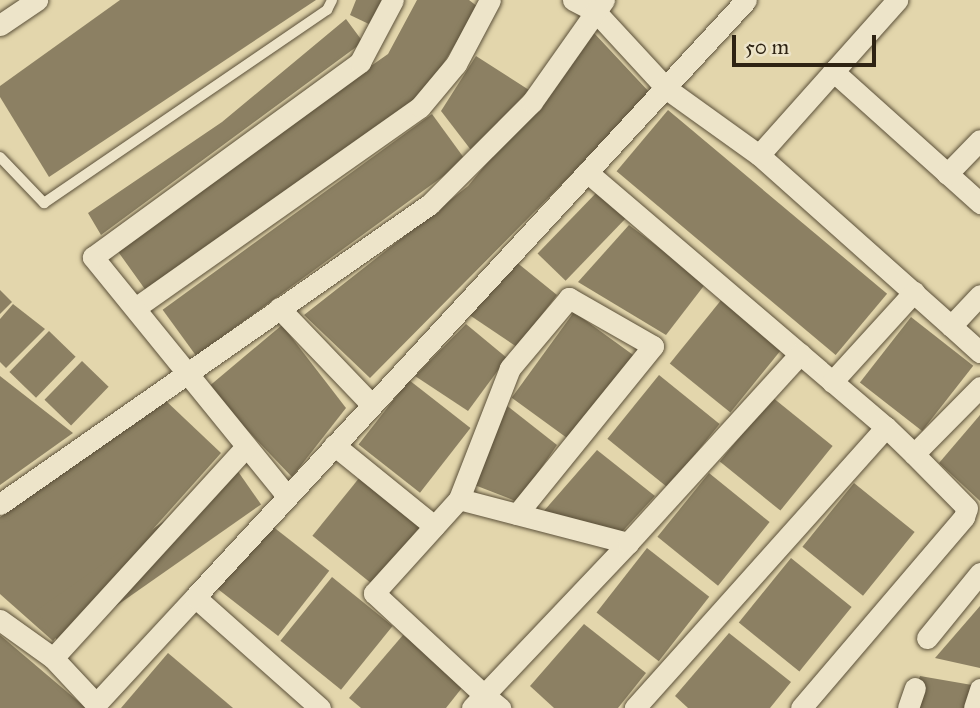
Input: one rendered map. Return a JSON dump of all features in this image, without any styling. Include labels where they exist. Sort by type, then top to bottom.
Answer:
[{"type":"street","points":[[0,25],[1,0]]},
{"type":"street","points":[[0,25],[37,0]]},
{"type":"street","points":[[287,496],[186,375],[138,306],[93,257],[360,62],[393,0]]},
{"type":"street","points":[[138,306],[420,107],[456,64],[490,0]]},
{"type":"street","points":[[573,0],[600,5],[667,89],[759,155],[980,352]]},
{"type":"street","points":[[0,620],[53,658],[96,704],[371,404],[667,89],[746,0]]},
{"type":"street","points":[[759,155],[897,0]]},
{"type":"street","points":[[0,504],[430,204],[532,102],[600,5]]},
{"type":"street","points":[[833,71],[980,203]]},
{"type":"street","points":[[947,174],[980,140]]},
{"type":"street","points":[[587,172],[886,428],[974,514],[964,517],[801,708]]},
{"type":"street","points":[[832,382],[914,292]]},
{"type":"street","points":[[951,326],[980,295]]},
{"type":"street","points":[[517,514],[653,346],[569,298],[510,368],[459,499],[374,593],[485,704],[800,354]]},
{"type":"street","points":[[279,309],[371,404]]},
{"type":"street","points":[[914,454],[980,387]]},
{"type":"street","points":[[635,708],[886,428]]},
{"type":"street","points":[[334,445],[434,526]]},
{"type":"street","points":[[53,658],[246,447]]},
{"type":"street","points":[[459,499],[628,542]]},
{"type":"street","points":[[927,638],[980,573]]},
{"type":"street","points":[[195,597],[320,708]]},
{"type":"street","points":[[974,708],[980,689]]},
{"type":"lane","points":[[0,157],[44,203],[327,10],[332,0]]},
{"type":"building","points":[[120,0],[316,0],[49,177],[0,97],[0,86]]},
{"type":"building","points":[[356,0],[385,0],[373,26],[350,15]]},
{"type":"building","points":[[417,0],[469,0],[478,7],[421,100],[147,292],[114,246],[388,54]]},
{"type":"building","points":[[346,19],[363,42],[101,235],[88,213],[222,122]]},
{"type":"building","points":[[594,33],[651,94],[370,378],[304,315],[468,186]]},
{"type":"building","points":[[476,56],[529,90],[471,150],[441,111]]},
{"type":"building","points":[[668,110],[887,294],[836,355],[617,171]]},
{"type":"building","points":[[432,114],[466,160],[196,356],[163,310]]},
{"type":"building","points":[[598,191],[626,218],[566,281],[538,254]]},
{"type":"building","points":[[629,225],[706,283],[666,335],[578,282]]},
{"type":"building","points":[[515,261],[557,295],[517,347],[465,312]]},
{"type":"building","points":[[0,290],[12,302],[0,314]]},
{"type":"building","points":[[722,299],[783,348],[730,413],[670,364]]},
{"type":"building","points":[[13,304],[45,329],[6,368],[0,362],[0,319]]},
{"type":"building","points":[[574,312],[634,355],[572,441],[512,398]]},
{"type":"building","points":[[911,317],[973,366],[922,431],[860,382]]},
{"type":"building","points":[[466,324],[507,358],[468,411],[415,376]]},
{"type":"building","points":[[282,325],[346,408],[292,477],[207,388]]},
{"type":"building","points":[[49,331],[76,357],[36,398],[9,372]]},
{"type":"building","points":[[82,361],[109,387],[71,426],[44,400]]},
{"type":"building","points":[[659,375],[720,424],[668,488],[607,439]]},
{"type":"building","points":[[0,376],[73,433],[0,485]]},
{"type":"building","points":[[409,380],[470,428],[420,493],[359,445]]},
{"type":"building","points":[[772,397],[833,446],[780,511],[720,462]]},
{"type":"building","points":[[165,400],[221,453],[53,641],[0,594],[0,517]]},
{"type":"building","points":[[506,405],[557,445],[518,502],[472,484]]},
{"type":"building","points":[[980,415],[980,501],[939,463]]},
{"type":"building","points":[[597,450],[655,496],[620,534],[543,512]]},
{"type":"building","points":[[237,470],[261,504],[60,645],[36,611]]},
{"type":"building","points":[[364,472],[425,521],[373,585],[312,536]]},
{"type":"building","points":[[709,473],[770,522],[718,586],[657,537]]},
{"type":"building","points":[[854,483],[915,532],[863,596],[802,547]]},
{"type":"building","points":[[267,522],[329,571],[278,636],[216,587]]},
{"type":"building","points":[[647,548],[709,597],[659,661],[597,613]]},
{"type":"building","points":[[791,558],[852,607],[799,672],[739,623]]},
{"type":"building","points":[[332,577],[393,626],[341,690],[280,641]]},
{"type":"building","points":[[980,606],[980,668],[935,658]]},
{"type":"building","points":[[584,624],[646,673],[618,708],[554,708],[530,686]]},
{"type":"building","points":[[729,633],[791,682],[770,708],[688,708],[675,696]]},
{"type":"building","points":[[0,635],[86,708],[0,708]]},
{"type":"building","points":[[403,635],[465,684],[446,708],[361,708],[349,698]]},
{"type":"building","points":[[168,653],[233,708],[121,708]]},
{"type":"building","points":[[920,676],[972,685],[965,708],[909,708]]}]
